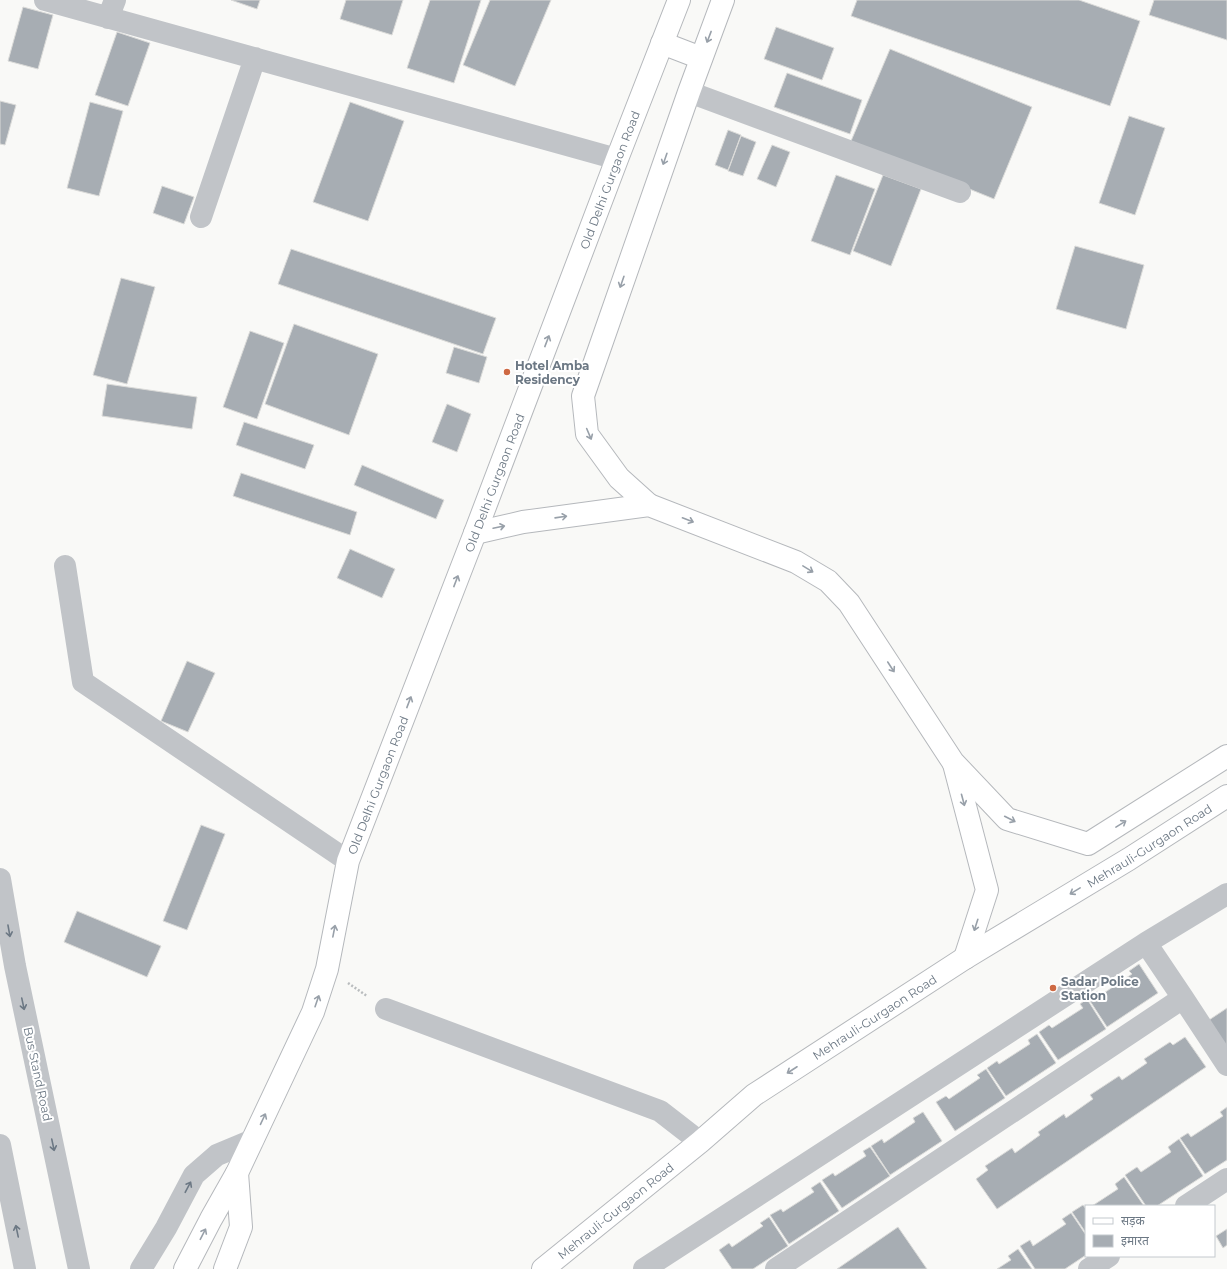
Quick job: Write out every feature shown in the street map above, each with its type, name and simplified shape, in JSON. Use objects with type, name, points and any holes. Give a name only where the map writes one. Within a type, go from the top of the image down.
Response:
[{"type":"main road","name":"Old Delhi Gurgaon Road","points":[[185,1269],[211,1219],[237,1174],[313,1012],[327,969],[348,861],[679,0]]},
{"type":"main road","points":[[723,0],[688,92],[582,396],[587,434],[619,478],[649,505],[796,562],[828,582],[849,603],[953,762],[1007,819],[1088,844],[1227,756]]},
{"type":"main road","points":[[662,43],[701,58]]},
{"type":"main road","points":[[475,533],[523,522],[649,505]]},
{"type":"main road","points":[[953,762],[987,890],[965,958]]},
{"type":"main road","name":"Mehrauli-Gurgaon Road","points":[[543,1269],[700,1142],[754,1095],[965,958],[1129,859],[1227,796]]},
{"type":"main road","points":[[225,1269],[241,1227],[237,1174]]},
{"type":"street","points":[[45,0],[111,9],[255,58],[617,159]]},
{"type":"street","points":[[201,217],[255,58]]},
{"type":"street","points":[[688,92],[960,192]]},
{"type":"street","points":[[66,566],[83,682],[348,861]]},
{"type":"street","name":"Bus Stand Road","points":[[0,879],[15,966],[79,1269]]},
{"type":"street","points":[[644,1269],[1146,943],[1227,894]]},
{"type":"street","points":[[1146,943],[1227,1065]]},
{"type":"street","points":[[776,1269],[1183,998]]},
{"type":"street","points":[[386,1009],[660,1111],[700,1142]]},
{"type":"street","points":[[141,1269],[166,1228],[194,1175],[217,1155],[253,1140]]},
{"type":"street","points":[[0,1145],[25,1269]]},
{"type":"street","points":[[1188,1205],[1227,1179]]},
{"type":"street","points":[[1089,1269],[1107,1257]]},
{"type":"path","points":[[327,969],[386,1009]]},
{"type":"building","points":[[231,0],[260,0],[257,9]]},
{"type":"building","points":[[346,0],[403,0],[392,35],[340,19]]},
{"type":"building","points":[[430,0],[481,0],[454,83],[407,68]]},
{"type":"building","points":[[490,0],[551,0],[515,86],[463,65]]},
{"type":"building","points":[[857,0],[1079,0],[1140,21],[1110,106],[851,16]]},
{"type":"building","points":[[1154,0],[1227,0],[1227,40],[1149,15]]},
{"type":"building","points":[[23,7],[53,15],[38,69],[8,61]]},
{"type":"building","points":[[776,27],[834,48],[822,80],[764,59]]},
{"type":"building","points":[[117,32],[150,43],[128,106],[95,95]]},
{"type":"building","points":[[890,49],[1032,107],[994,199],[851,141]]},
{"type":"building","points":[[787,73],[862,100],[850,134],[774,107]]},
{"type":"building","points":[[0,101],[16,105],[5,145],[0,144]]},
{"type":"building","points":[[90,102],[123,111],[99,196],[67,188]]},
{"type":"building","points":[[350,102],[404,121],[368,221],[313,202]]},
{"type":"building","points":[[1129,116],[1165,128],[1135,215],[1099,203]]},
{"type":"building","points":[[728,130],[741,135],[728,170],[715,165]]},
{"type":"building","points":[[741,136],[756,142],[743,176],[728,171]]},
{"type":"building","points":[[772,145],[790,152],[776,187],[757,179]]},
{"type":"building","points":[[836,175],[875,189],[850,255],[811,241]]},
{"type":"building","points":[[883,175],[921,189],[891,266],[853,251]]},
{"type":"building","points":[[162,186],[194,197],[184,224],[153,213]]},
{"type":"building","points":[[1075,246],[1144,265],[1126,329],[1056,309]]},
{"type":"building","points":[[291,249],[496,318],[483,354],[278,284]]},
{"type":"building","points":[[121,278],[155,287],[127,384],[93,375]]},
{"type":"building","points":[[294,324],[378,354],[349,435],[265,404]]},
{"type":"building","points":[[250,331],[284,343],[257,419],[223,407]]},
{"type":"building","points":[[454,347],[487,357],[479,383],[446,373]]},
{"type":"building","points":[[107,384],[197,397],[192,429],[102,416]]},
{"type":"building","points":[[447,404],[471,414],[457,452],[432,442]]},
{"type":"building","points":[[244,422],[314,445],[305,469],[236,445]]},
{"type":"building","points":[[362,465],[444,500],[436,519],[354,485]]},
{"type":"building","points":[[241,473],[357,512],[350,535],[233,496]]},
{"type":"building","points":[[350,549],[395,569],[382,598],[337,578]]},
{"type":"building","points":[[187,661],[215,673],[188,732],[161,721]]},
{"type":"building","points":[[201,825],[225,834],[187,930],[163,921]]},
{"type":"building","points":[[77,911],[161,946],[147,977],[64,942]]},
{"type":"building","points":[[1139,964],[1158,993],[1107,1027],[1088,998],[1098,991],[1101,995],[1132,974],[1129,971]]},
{"type":"building","points":[[1087,999],[1106,1029],[1058,1060],[1039,1032],[1049,1025],[1052,1028],[1083,1008],[1080,1004]]},
{"type":"building","points":[[1227,1008],[1227,1053],[1206,1022]]},
{"type":"building","points":[[1037,1034],[1056,1063],[1006,1096],[987,1068],[997,1061],[999,1064],[1030,1044],[1028,1040]]},
{"type":"building","points":[[1185,1037],[1206,1067],[997,1209],[976,1179],[988,1170],[985,1166],[1012,1148],[1015,1153],[1040,1135],[1038,1132],[1064,1114],[1066,1118],[1093,1099],[1090,1095],[1119,1076],[1122,1080],[1147,1063],[1144,1059],[1170,1042],[1173,1045]]},
{"type":"building","points":[[986,1069],[1005,1098],[955,1131],[936,1102],[946,1096],[949,1099],[980,1078],[977,1075]]},
{"type":"building","points":[[1227,1107],[1227,1160],[1205,1174],[1180,1138],[1188,1133],[1191,1137],[1223,1116],[1220,1112]]},
{"type":"building","points":[[923,1112],[942,1141],[890,1175],[871,1146],[882,1139],[884,1143],[915,1122],[913,1118]]},
{"type":"building","points":[[1179,1139],[1203,1176],[1159,1205],[1145,1205],[1125,1175],[1137,1167],[1141,1172],[1171,1152],[1168,1147]]},
{"type":"building","points":[[870,1147],[890,1176],[842,1208],[822,1180],[833,1173],[835,1176],[866,1156],[863,1151]]},
{"type":"building","points":[[1124,1177],[1143,1205],[1094,1205],[1118,1189],[1115,1184]]},
{"type":"building","points":[[820,1182],[839,1211],[789,1244],[770,1215],[781,1209],[783,1212],[814,1192],[811,1188]]},
{"type":"building","points":[[1083,1205],[1085,1208],[1085,1232],[1072,1212]]},
{"type":"building","points":[[1071,1213],[1085,1234],[1085,1256],[1065,1269],[1035,1269],[1020,1246],[1030,1240],[1033,1246],[1066,1224],[1062,1219]]},
{"type":"building","points":[[769,1217],[788,1246],[753,1269],[732,1269],[719,1250],[729,1243],[732,1247],[763,1226],[760,1223]]},
{"type":"building","points":[[898,1227],[927,1269],[837,1269]]},
{"type":"building","points":[[1227,1229],[1227,1245],[1223,1248],[1216,1236]]},
{"type":"building","points":[[1018,1249],[1032,1269],[997,1269],[1011,1260],[1008,1256]]},
{"type":"place","name":"Hotel Amba Residency","points":[[507,372]]},
{"type":"place","name":"Sadar Police Station","points":[[1053,988]]}]
